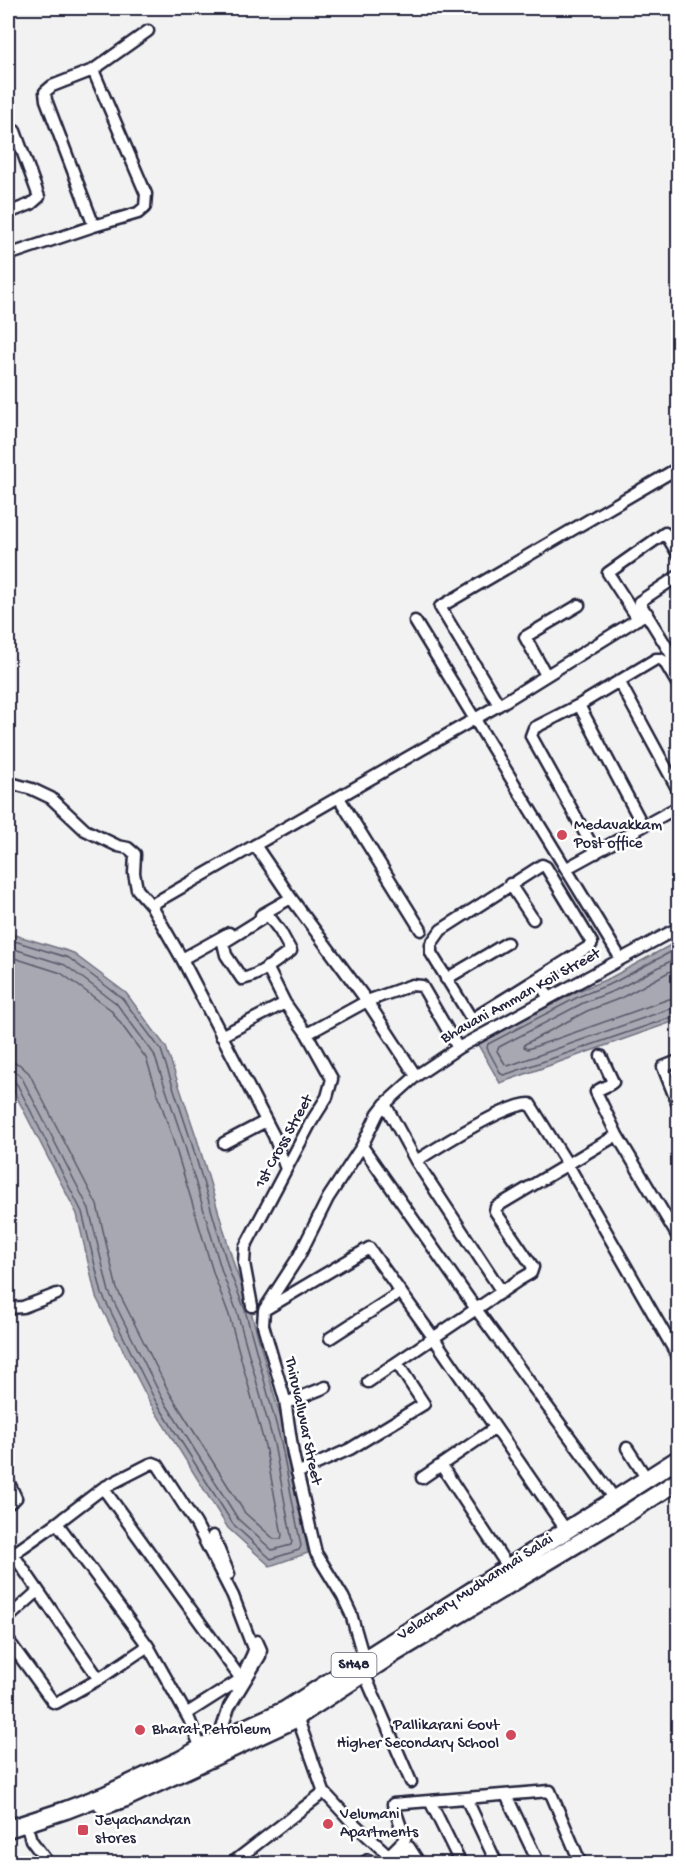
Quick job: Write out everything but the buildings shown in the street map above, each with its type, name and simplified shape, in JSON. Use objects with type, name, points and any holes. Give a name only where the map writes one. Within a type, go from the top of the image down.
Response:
[{"type":"main road","name":"Velachery Mudhanmai Salai","points":[[8,1829],[66,1810],[137,1793],[294,1711],[508,1567],[678,1458]]},
{"type":"main road","name":"Velachery Mudhanmai Salai","points":[[364,1666],[678,1481]]},
{"type":"main road","name":"Velachery Mudhanmai Salai","points":[[8,1838],[28,1833],[107,1800],[201,1748],[294,1711]]},
{"type":"street","points":[[94,226],[46,100],[45,92],[52,86],[93,70],[148,32]]},
{"type":"street","points":[[8,255],[138,213],[144,207],[146,194],[93,70]]},
{"type":"street","points":[[8,129],[15,131],[39,197],[31,204],[8,213]]},
{"type":"street","points":[[499,705],[440,607],[678,468]]},
{"type":"street","points":[[678,554],[665,533],[609,573],[678,664]]},
{"type":"street","points":[[642,616],[639,602],[678,576]]},
{"type":"street","points":[[546,675],[525,637],[579,605]]},
{"type":"street","points":[[151,905],[499,705],[642,616]]},
{"type":"street","points":[[416,621],[621,959]]},
{"type":"street","points":[[596,853],[531,736],[534,728],[579,705],[656,659],[660,658],[664,661],[678,685]]},
{"type":"street","points":[[619,681],[678,790]]},
{"type":"street","points":[[579,705],[643,826]]},
{"type":"street","points":[[8,784],[32,789],[51,798],[85,830],[118,846],[128,848],[135,854],[134,873],[137,889],[151,905],[182,959],[274,1136],[286,1169]]},
{"type":"street","points":[[339,798],[421,930]]},
{"type":"street","points":[[567,868],[678,807]]},
{"type":"street","points":[[255,844],[291,898],[367,1001],[416,1076]]},
{"type":"street","points":[[542,865],[546,867],[592,943],[471,1018],[431,953],[431,944],[441,930],[510,884],[542,865]]},
{"type":"street","points":[[510,884],[533,919]]},
{"type":"street","points":[[569,902],[582,894]]},
{"type":"street","points":[[182,959],[291,898]]},
{"type":"street","points":[[268,915],[291,951],[267,968],[242,979],[226,955],[223,945],[225,941],[268,915]]},
{"type":"street","name":"Bhavani Amman Koil Street","points":[[385,1104],[416,1076],[458,1048],[678,928]]},
{"type":"street","points":[[446,979],[507,943]]},
{"type":"street","name":"1st Cross Street","points":[[252,1306],[244,1263],[245,1247],[310,1124],[327,1097],[332,1079],[307,1034],[285,1003],[267,968]]},
{"type":"street","points":[[537,979],[549,999]]},
{"type":"street","points":[[307,1034],[367,1001],[412,985],[422,986],[458,1048]]},
{"type":"street","points":[[221,1036],[285,1003]]},
{"type":"street","points":[[601,1056],[613,1082],[596,1092],[617,1135],[677,1229]]},
{"type":"street","points":[[678,1061],[663,1067],[678,1105]]},
{"type":"street","points":[[264,1311],[300,1256],[328,1198],[362,1146],[378,1113],[385,1104],[416,1161],[502,1292]]},
{"type":"street","points":[[416,1161],[456,1136],[523,1104],[530,1104],[568,1165],[678,1357]]},
{"type":"street","points":[[224,1143],[266,1121]]},
{"type":"street","points":[[368,1382],[531,1274],[533,1267],[495,1211],[496,1207],[617,1135]]},
{"type":"street","points":[[362,1146],[476,1310],[615,1499]]},
{"type":"street","points":[[264,1311],[369,1248],[566,1530]]},
{"type":"street","points":[[330,1338],[401,1292]]},
{"type":"street","points":[[8,1308],[23,1307],[57,1294]]},
{"type":"street","name":"Thiruvalluvar Street","points":[[264,1311],[263,1325],[286,1403],[293,1454],[316,1553],[351,1614],[364,1666],[411,1782]]},
{"type":"street","points":[[297,1473],[350,1449],[424,1404],[397,1363]]},
{"type":"street","points":[[286,1403],[326,1387]]},
{"type":"street","points":[[422,1478],[495,1428]]},
{"type":"street","points":[[627,1448],[647,1479]]},
{"type":"street","points":[[99,1679],[13,1554],[103,1488],[153,1463],[158,1465],[196,1524],[233,1596],[254,1651],[241,1678],[186,1714]]},
{"type":"street","points":[[441,1465],[508,1567]]},
{"type":"street","points":[[8,1481],[16,1498],[8,1504]]},
{"type":"street","points":[[103,1488],[241,1678]]},
{"type":"street","points":[[57,1523],[148,1646],[186,1714],[201,1748]]},
{"type":"street","points":[[213,1536],[261,1650],[258,1660],[229,1707],[218,1740]]},
{"type":"street","points":[[8,1618],[38,1592]]},
{"type":"street","points":[[8,1640],[56,1703],[99,1679],[148,1646]]},
{"type":"street","points":[[294,1711],[324,1792],[350,1820],[394,1860],[407,1843]]},
{"type":"street","points":[[420,1863],[407,1843],[393,1804],[550,1791],[581,1863]]},
{"type":"street","points":[[231,1863],[324,1792]]},
{"type":"street","points":[[506,1795],[539,1863]]},
{"type":"street","points":[[466,1798],[498,1863]]},
{"type":"street","points":[[430,1801],[460,1863]]},
{"type":"street","points":[[28,1833],[49,1863]]},
{"type":"street","points":[[362,1863],[368,1860],[375,1863]]},
{"type":"water","points":[[8,933],[71,952],[126,993],[166,1047],[197,1139],[235,1268],[250,1308],[287,1441],[308,1553],[270,1566],[228,1528],[150,1403],[96,1297],[77,1214],[8,1080]]},
{"type":"water","points":[[678,941],[678,1020],[500,1083],[477,1043],[578,991],[610,978]]},
{"type":"place","name":"Medavakkam Post office","points":[[562,835]]},
{"type":"place","name":"Bharat Petroleum","points":[[140,1730]]},
{"type":"place","name":"Pallikarani Govt Higher Secondary School","points":[[511,1735]]},
{"type":"place","name":"Velumani Apartments","points":[[328,1824]]},
{"type":"place","name":"Jeyachandran stores","points":[[83,1830]]}]
